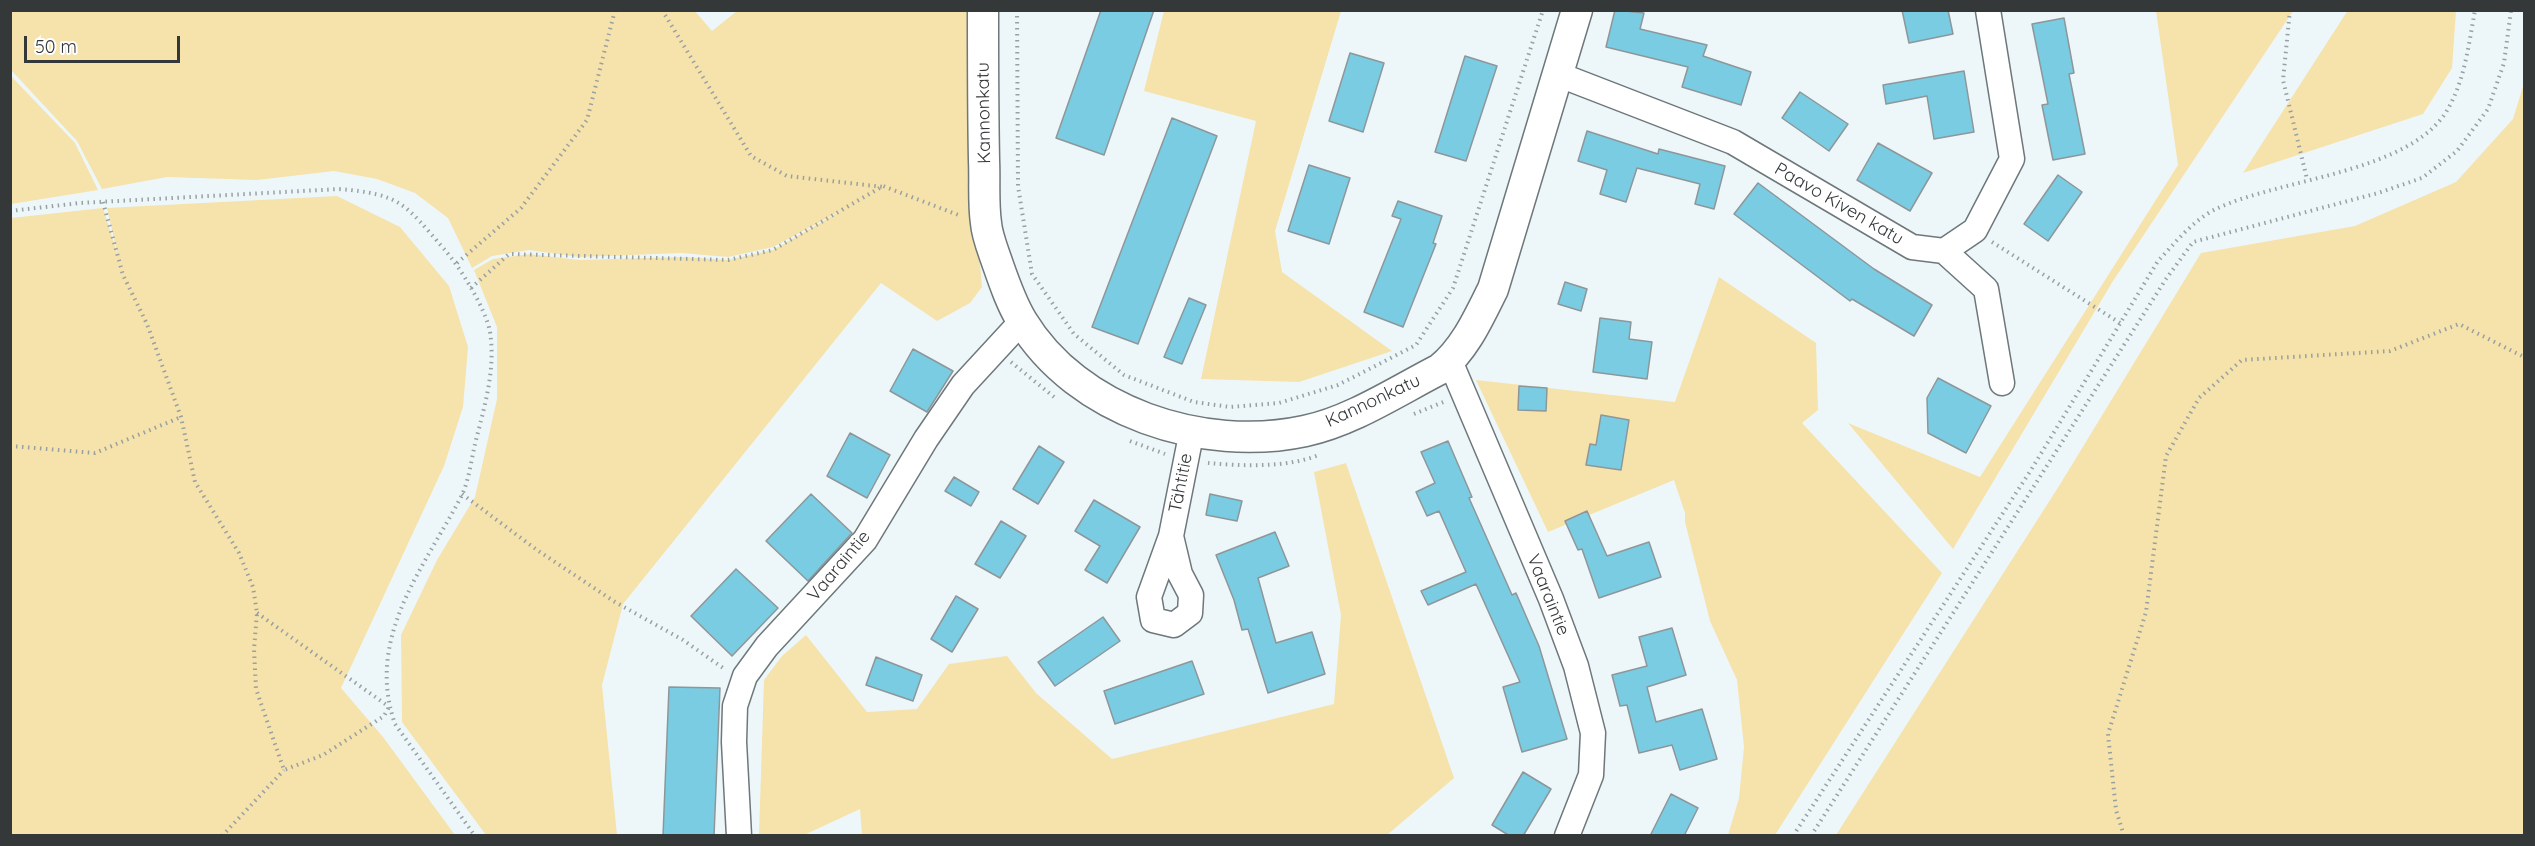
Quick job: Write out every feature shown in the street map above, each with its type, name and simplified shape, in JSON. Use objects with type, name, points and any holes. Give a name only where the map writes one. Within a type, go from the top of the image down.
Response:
[{"type":"street","name":"Kannonkatu","points":[[983,10],[986,224],[1004,282],[1022,321],[1042,348],[1075,379],[1114,406],[1145,419],[1192,430],[1262,438],[1306,431],[1351,415],[1440,369],[1450,361],[1474,328],[1493,289],[1577,10]]},
{"type":"street","points":[[1988,10],[2012,159],[1975,230],[1944,251],[1986,289],[2002,383]]},
{"type":"street","name":"Paavo Kiven katu","points":[[1557,74],[1733,142],[1912,247],[1944,251]]},
{"type":"street","name":"Vaaraintie","points":[[739,836],[734,742],[735,706],[743,683],[766,646],[865,540],[926,439],[963,385],[1022,321]]},
{"type":"street","name":"Vaaraintie","points":[[1450,361],[1551,598],[1576,666],[1593,733],[1591,775],[1567,836]]},
{"type":"street","name":"Tähtitie","points":[[1171,536],[1192,430]]},
{"type":"path","points":[[457,263],[521,208],[587,120],[615,10]]},
{"type":"path","points":[[662,10],[751,156],[788,176],[883,186],[969,219]]},
{"type":"path","points":[[1017,10],[1018,186],[1032,273],[1074,334],[1124,375],[1194,402],[1230,406],[1279,403],[1338,385],[1416,345],[1454,288],[1543,10]]},
{"type":"path","points":[[2290,10],[2283,80],[2307,179]]},
{"type":"path","points":[[1793,836],[2031,470],[2158,261],[2190,228],[2214,210],[2307,179],[2392,156],[2425,136],[2449,108],[2465,64],[2475,10]]},
{"type":"path","points":[[1811,836],[2154,299],[2193,242],[2378,193],[2422,178],[2457,151],[2488,109],[2504,63],[2511,10]]},
{"type":"path","points":[[471,288],[509,254],[728,260],[773,250],[883,186]]},
{"type":"path","points":[[10,211],[104,202],[339,189],[374,192],[407,206],[457,263],[490,331],[489,389],[462,494],[409,588],[394,627],[386,673],[389,707],[395,724],[475,836]]},
{"type":"path","points":[[104,202],[123,275],[147,324],[181,417],[195,482],[239,553],[253,587],[257,613],[254,649],[256,688],[284,770]]},
{"type":"path","points":[[1975,230],[2026,266],[2121,323]]},
{"type":"path","points":[[2124,836],[2116,810],[2108,734],[2146,612],[2166,456],[2199,398],[2242,360],[2390,351],[2460,324],[2524,357]]},
{"type":"path","points":[[10,446],[96,453],[181,417]]},
{"type":"path","points":[[462,494],[537,550],[615,602],[684,639],[743,683]]},
{"type":"path","points":[[257,613],[389,707]]},
{"type":"path","points":[[222,836],[284,770],[323,755],[384,716],[389,707]]},
{"type":"shaded area","points":[[694,10],[712,31],[737,11],[969,11],[969,219],[978,240],[982,287],[970,303],[937,321],[881,283],[623,604],[602,685],[617,835],[486,835],[402,722],[401,635],[437,560],[475,497],[497,399],[497,327],[474,270],[493,259],[529,254],[579,260],[682,257],[728,260],[773,250],[848,207],[773,247],[728,257],[682,253],[579,257],[529,250],[492,256],[472,268],[448,218],[415,193],[377,179],[334,171],[257,180],[167,177],[102,189],[77,141],[11,70],[11,11]]},
{"type":"shaded area","points":[[2348,10],[2456,11],[2452,68],[2423,114],[2243,173]]},
{"type":"shaded area","points":[[1164,11],[1341,11],[1275,231],[1282,272],[1392,351],[1299,382],[1201,379],[1256,121],[1144,91]]},
{"type":"shaded area","points":[[2156,11],[2293,11],[2113,281],[1953,549],[1848,423],[1980,477],[2178,165]]},
{"type":"shaded area","points":[[10,75],[75,143],[98,190],[11,204]]},
{"type":"shaded area","points":[[2524,83],[2524,835],[1836,835],[2059,486],[2201,253],[2355,226],[2456,182],[2513,119]]},
{"type":"shaded area","points":[[337,196],[400,227],[449,286],[468,347],[463,407],[444,466],[341,688],[383,737],[455,835],[11,835],[11,218],[103,208],[118,256],[107,208]]},
{"type":"shaded area","points":[[1719,277],[1816,343],[1818,410],[1802,423],[1942,573],[1775,835],[1728,835],[1739,798],[1744,747],[1737,680],[1710,621],[1685,522],[1685,513],[1674,480],[1548,532],[1476,380],[1675,402]]},
{"type":"shaded area","points":[[1346,463],[1454,778],[1387,835],[862,835],[860,809],[804,835],[759,835],[764,680],[782,656],[806,635],[867,712],[917,709],[949,664],[1007,656],[1036,693],[1112,759],[1334,704],[1341,615],[1314,472]]},
{"type":"building","points":[[1101,10],[1154,10],[1104,155],[1056,138]]},
{"type":"building","points":[[1615,10],[1644,13],[1640,29],[1707,45],[1703,56],[1751,72],[1741,105],[1682,87],[1688,67],[1606,47]]},
{"type":"building","points":[[1902,10],[1948,10],[1953,34],[1909,43]]},
{"type":"building","points":[[2064,18],[2074,73],[2069,74],[2085,154],[2053,160],[2042,105],[2048,104],[2032,24]]},
{"type":"building","points":[[1350,53],[1384,63],[1363,132],[1329,121]]},
{"type":"building","points":[[1465,56],[1497,66],[1466,161],[1435,152]]},
{"type":"building","points":[[1964,71],[1974,132],[1934,139],[1927,96],[1886,104],[1883,85]]},
{"type":"building","points":[[1800,92],[1848,124],[1829,151],[1782,118]]},
{"type":"building","points":[[1172,118],[1217,136],[1138,344],[1092,327]]},
{"type":"building","points":[[1587,131],[1658,154],[1659,149],[1725,166],[1714,209],[1695,204],[1700,184],[1637,168],[1626,202],[1600,194],[1607,170],[1578,161]]},
{"type":"building","points":[[1878,143],[1932,173],[1910,211],[1857,180]]},
{"type":"building","points":[[1309,165],[1350,178],[1329,244],[1288,231]]},
{"type":"building","points":[[2058,175],[2082,192],[2048,241],[2024,224]]},
{"type":"building","points":[[1758,183],[1874,269],[1932,305],[1914,336],[1852,299],[1850,301],[1734,214]]},
{"type":"building","points":[[1398,201],[1442,216],[1433,243],[1436,244],[1403,327],[1364,312],[1401,219],[1392,216]]},
{"type":"building","points":[[1565,282],[1587,289],[1581,311],[1558,304]]},
{"type":"building","points":[[1189,298],[1206,305],[1182,364],[1164,357]]},
{"type":"building","points":[[1600,318],[1631,322],[1629,339],[1652,342],[1647,379],[1593,372]]},
{"type":"building","points":[[913,349],[953,371],[927,412],[890,391]]},
{"type":"building","points":[[1938,378],[1991,406],[1966,453],[1928,433],[1927,398]]},
{"type":"building","points":[[1519,386],[1547,388],[1546,411],[1518,410]]},
{"type":"building","points":[[1601,415],[1629,420],[1621,470],[1586,465],[1590,444],[1596,445]]},
{"type":"building","points":[[850,433],[890,455],[867,498],[827,476]]},
{"type":"building","points":[[1448,441],[1472,497],[1469,498],[1512,595],[1516,593],[1539,646],[1567,739],[1522,752],[1503,687],[1520,682],[1476,584],[1428,605],[1421,591],[1466,572],[1439,511],[1427,516],[1416,492],[1435,483],[1421,452]]},
{"type":"building","points":[[1039,446],[1064,462],[1038,504],[1013,489]]},
{"type":"building","points":[[954,477],[979,492],[971,506],[945,491]]},
{"type":"building","points":[[811,494],[852,533],[808,581],[766,541]]},
{"type":"building","points":[[1210,494],[1242,501],[1237,521],[1206,515]]},
{"type":"building","points":[[1094,500],[1140,527],[1107,583],[1085,570],[1100,546],[1075,531]]},
{"type":"building","points":[[1587,511],[1607,556],[1649,542],[1661,577],[1599,598],[1582,549],[1578,550],[1565,521]]},
{"type":"building","points":[[1001,521],[1026,536],[1000,578],[975,564]]},
{"type":"building","points":[[1275,532],[1289,566],[1258,578],[1276,643],[1312,632],[1325,674],[1268,693],[1248,629],[1242,630],[1234,600],[1216,555]]},
{"type":"building","points":[[736,569],[778,608],[732,656],[691,616]]},
{"type":"building","points":[[956,596],[978,609],[952,652],[931,639]]},
{"type":"building","points":[[1103,617],[1120,641],[1055,686],[1038,662]]},
{"type":"building","points":[[1672,628],[1686,675],[1647,687],[1656,722],[1702,709],[1717,759],[1680,770],[1672,745],[1639,753],[1627,705],[1620,706],[1612,675],[1647,666],[1639,637]]},
{"type":"building","points":[[876,657],[922,675],[913,701],[866,685]]},
{"type":"building","points":[[1192,661],[1204,694],[1115,724],[1104,691]]},
{"type":"building","points":[[669,687],[720,688],[714,836],[663,836]]},
{"type":"building","points":[[1523,772],[1551,789],[1523,836],[1510,836],[1492,825]]},
{"type":"building","points":[[1671,794],[1698,808],[1684,836],[1650,836]]}]
